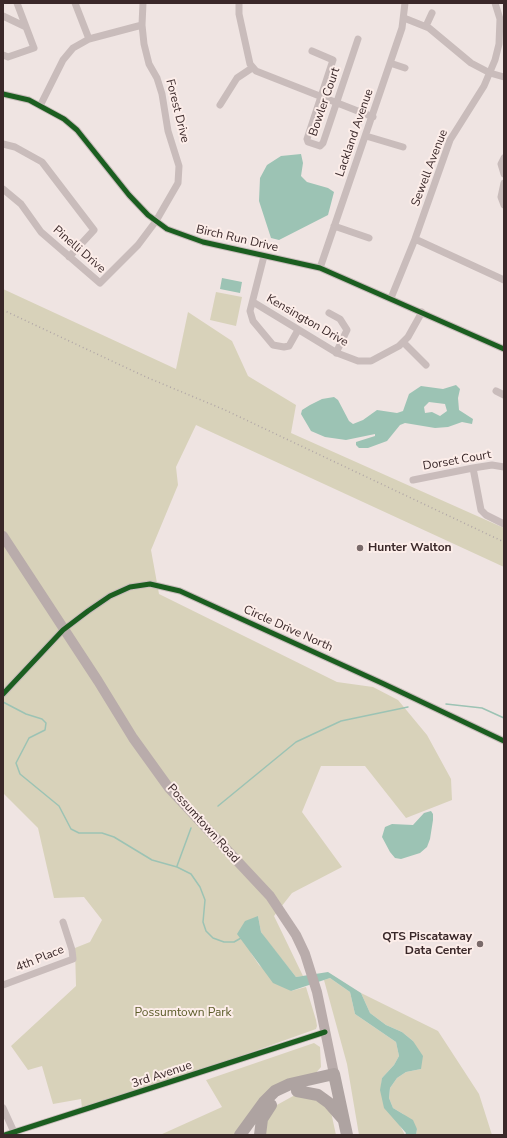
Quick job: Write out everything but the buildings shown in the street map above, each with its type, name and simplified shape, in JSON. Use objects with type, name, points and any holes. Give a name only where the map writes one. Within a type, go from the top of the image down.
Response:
[{"type":"highway","points":[[260,1135],[262,1119],[269,1106],[282,1096],[335,1078]]},
{"type":"highway","points":[[240,1135],[264,1102],[275,1091],[290,1084],[335,1078]]},
{"type":"highway","name":"Possumtown Road","points":[[335,1078],[347,1135]]},
{"type":"highway","points":[[297,1091],[318,1095],[343,1120]]},
{"type":"main road","name":"Possumtown Road","points":[[3,536],[65,629],[133,738],[169,788],[270,896],[296,935],[305,954],[317,992],[335,1078]]},
{"type":"street","points":[[3,55],[8,58],[34,48],[17,3]]},
{"type":"street","points":[[75,3],[89,39]]},
{"type":"street","name":"Forest Drive","points":[[143,3],[142,25],[144,44],[149,64],[157,78],[162,94],[168,131],[179,166],[178,183],[156,221]]},
{"type":"street","points":[[239,3],[239,14],[252,68],[261,74],[373,117]]},
{"type":"street","name":"Lackland Avenue","points":[[320,268],[373,117],[404,18],[405,3]]},
{"type":"street","name":"Sewell Avenue","points":[[391,298],[415,239],[450,140],[490,73],[499,44],[502,19],[495,3]]},
{"type":"street","points":[[426,26],[432,13]]},
{"type":"street","points":[[3,16],[26,27]]},
{"type":"street","points":[[404,18],[426,26],[471,63],[490,73],[504,77]]},
{"type":"street","points":[[40,106],[63,60],[73,48],[89,39],[142,25]]},
{"type":"street","name":"Bowler Court","points":[[312,51],[333,60],[307,138],[308,142],[319,146],[322,144],[358,39]]},
{"type":"street","points":[[390,63],[404,68]]},
{"type":"street","points":[[220,105],[231,85],[242,74],[252,68]]},
{"type":"street","name":"Birch Run Drive","points":[[3,94],[29,100],[64,119],[77,130],[128,195],[148,215],[178,234],[203,242],[320,268],[504,349]]},
{"type":"street","points":[[366,136],[403,147]]},
{"type":"street","points":[[3,144],[15,147],[42,162],[94,230],[69,256]]},
{"type":"street","points":[[504,158],[501,164],[504,174]]},
{"type":"street","points":[[504,183],[501,197],[504,206]]},
{"type":"street","name":"Pinelli Drive","points":[[3,189],[21,204],[41,232],[100,284],[138,246],[156,221]]},
{"type":"street","points":[[334,226],[369,238]]},
{"type":"street","points":[[415,239],[504,280]]},
{"type":"street","name":"Kensington Drive","points":[[264,256],[253,302],[336,353],[358,361],[371,361],[387,354],[403,342],[422,312]]},
{"type":"street","points":[[253,302],[250,311],[253,321],[274,345],[284,347],[289,346],[298,330]]},
{"type":"street","points":[[329,313],[340,319],[347,330],[336,353]]},
{"type":"street","points":[[403,342],[426,365]]},
{"type":"street","points":[[496,391],[504,395]]},
{"type":"street","name":"Dorset Court","points":[[413,480],[492,465],[504,467]]},
{"type":"street","points":[[473,468],[481,510],[486,515],[504,524]]},
{"type":"street","name":"Circle Drive North","points":[[3,694],[65,629],[110,596],[130,587],[150,584],[180,591],[381,682],[504,741]]},
{"type":"street","name":"4th Place","points":[[3,985],[73,959],[72,950],[63,922]]},
{"type":"street","name":"3rd Avenue","points":[[5,1135],[325,1032]]},
{"type":"street","points":[[3,1108],[14,1132]]},
{"type":"green space","name":"Possumtown Park","points":[[3,289],[176,369],[188,312],[232,341],[248,376],[296,405],[291,433],[504,528],[504,567],[196,425],[176,467],[178,485],[151,550],[159,594],[337,682],[373,687],[398,700],[427,735],[451,779],[452,800],[406,818],[365,766],[321,766],[302,812],[342,867],[292,893],[274,916],[303,976],[296,977],[268,942],[261,932],[258,916],[251,953],[259,965],[291,991],[306,987],[316,1020],[316,1029],[238,1057],[82,1108],[81,1099],[53,1104],[42,1066],[28,1070],[11,1046],[76,986],[75,948],[90,942],[102,920],[84,897],[54,898],[38,828],[3,793]]},
{"type":"green space","points":[[216,292],[242,297],[236,326],[210,320]]},
{"type":"green space","points":[[330,978],[350,992],[355,1014],[396,1042],[399,1056],[394,1065],[382,1078],[381,1090],[405,1135],[359,1135],[347,1064],[324,980]]},
{"type":"green space","points":[[361,993],[438,1031],[479,1094],[492,1135],[416,1135],[417,1129],[403,1114],[393,1108],[389,1098],[390,1088],[397,1078],[406,1072],[421,1069],[413,1041],[402,1032],[386,1025],[370,1013]]},
{"type":"green space","points":[[314,1043],[320,1047],[321,1067],[315,1074],[278,1084],[236,1135],[160,1135],[222,1107],[206,1080]]},
{"type":"green space","points":[[295,1095],[308,1096],[321,1103],[331,1112],[336,1135],[264,1135],[265,1124],[275,1106]]},
{"type":"shaded area","points":[[301,154],[303,163],[301,176],[307,182],[328,188],[334,192],[328,215],[279,240],[271,238],[259,201],[260,178],[267,165],[281,156]]},
{"type":"shaded area","points":[[222,278],[242,282],[240,293],[220,289]]},
{"type":"shaded area","points":[[456,385],[460,389],[458,398],[459,410],[473,419],[472,424],[462,422],[448,427],[435,428],[405,423],[400,425],[387,441],[368,448],[359,448],[356,445],[356,442],[375,436],[375,434],[346,440],[325,437],[311,431],[301,414],[302,410],[310,405],[322,399],[334,397],[338,400],[349,421],[353,424],[363,420],[377,410],[397,413],[403,411],[409,394],[421,386],[443,389]],"holes":[[[429,402],[445,404],[447,411],[440,416],[432,412],[425,413],[424,407]]]},
{"type":"shaded area","points":[[431,811],[433,814],[433,820],[427,847],[420,853],[401,859],[395,858],[382,837],[385,827],[392,824],[413,825],[424,813]]},
{"type":"shaded area","points":[[258,916],[261,932],[296,977],[328,972],[361,993],[370,1013],[386,1025],[402,1032],[413,1041],[423,1056],[421,1069],[406,1072],[397,1078],[390,1088],[389,1098],[393,1108],[413,1120],[417,1129],[416,1135],[405,1135],[406,1133],[384,1108],[380,1090],[382,1078],[394,1065],[399,1056],[396,1042],[355,1014],[350,992],[330,978],[291,991],[273,983],[237,934],[245,921]]},
{"type":"waterway","points":[[3,702],[26,714],[42,719],[46,723],[45,730],[29,738],[16,763],[20,774],[59,806],[71,829],[79,833],[102,833],[114,837],[152,860],[177,867],[191,874],[200,887],[205,900],[203,922],[206,931],[213,938],[224,942],[234,942],[241,938]]},
{"type":"waterway","points":[[446,704],[482,708],[504,718]]},
{"type":"waterway","points":[[218,806],[296,742],[341,721],[408,707]]},
{"type":"waterway","points":[[177,866],[191,828]]},
{"type":"railway","points":[[3,310],[146,377],[225,410],[504,542]]},
{"type":"cycle path","points":[[3,94],[29,100],[64,119],[77,130],[129,195],[148,215],[167,229],[203,242],[320,268],[504,349]]},
{"type":"cycle path","points":[[3,694],[63,630],[88,611],[110,596],[130,587],[150,584],[180,591],[384,684],[504,741]]},
{"type":"cycle path","points":[[5,1135],[325,1032]]},
{"type":"place","name":"Hunter Walton","points":[[360,548]]},
{"type":"place","name":"QTS Piscataway Data Center","points":[[480,944]]}]
